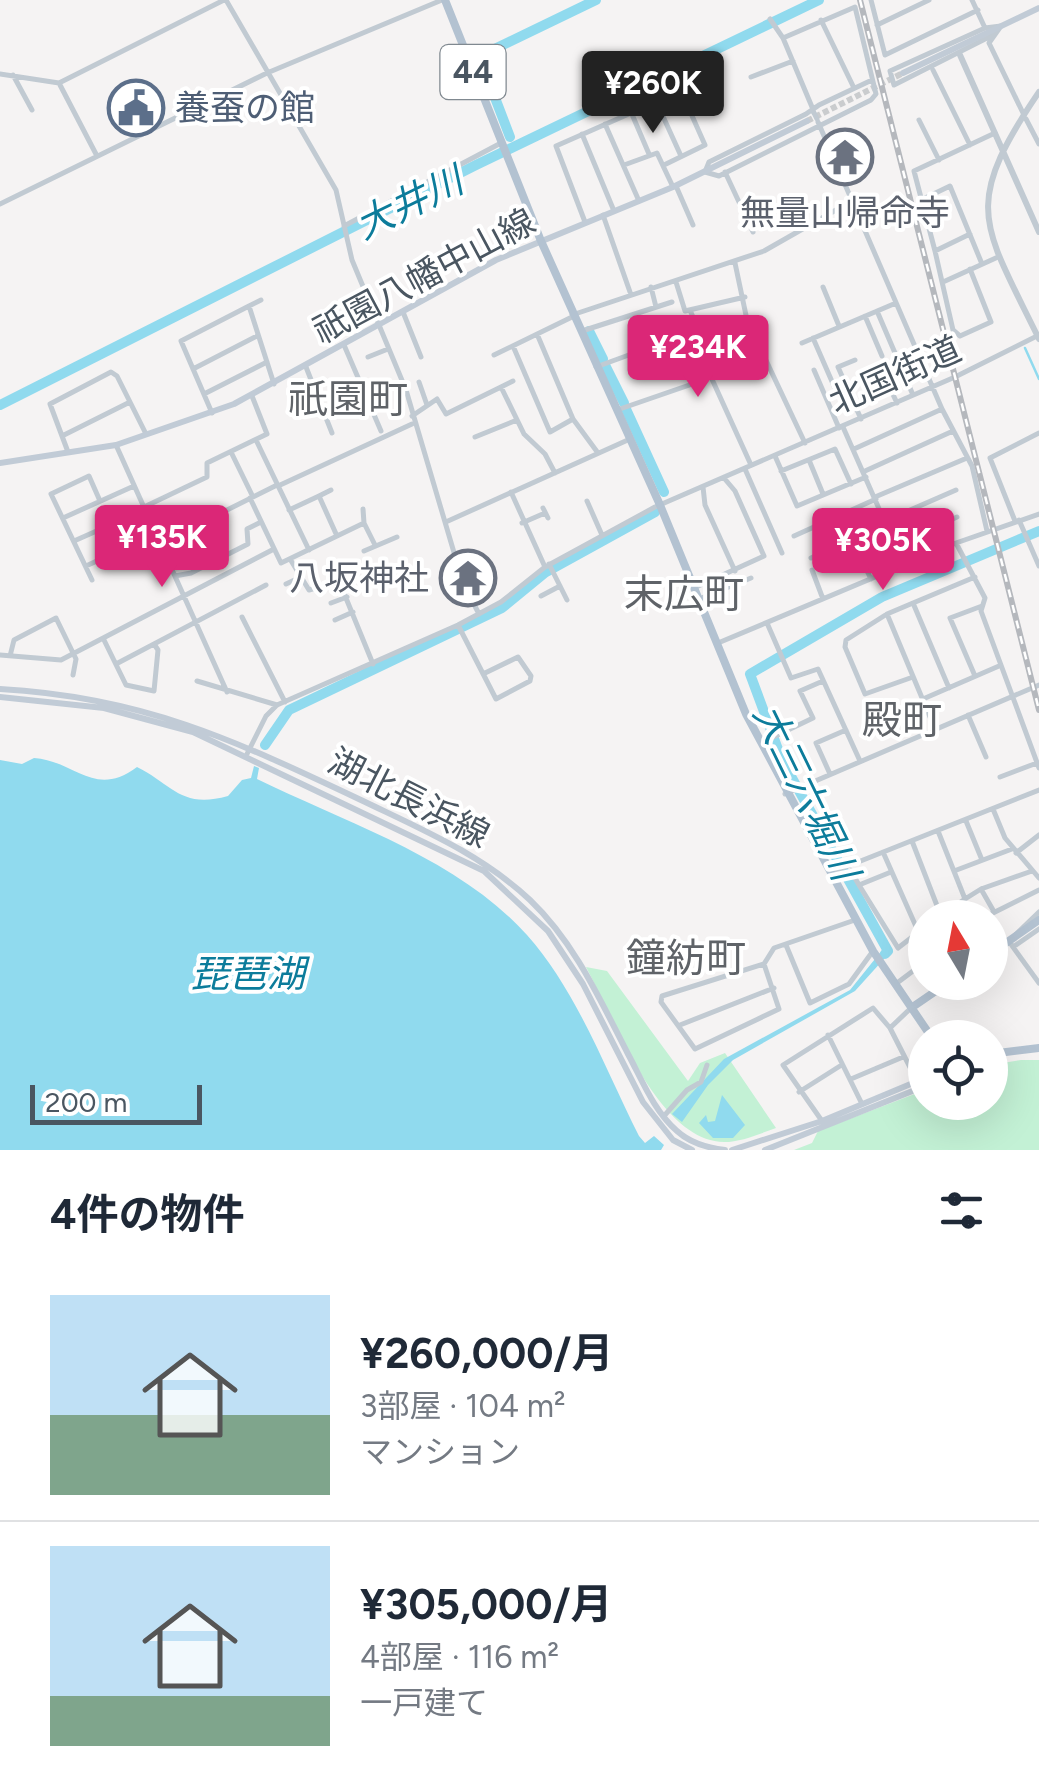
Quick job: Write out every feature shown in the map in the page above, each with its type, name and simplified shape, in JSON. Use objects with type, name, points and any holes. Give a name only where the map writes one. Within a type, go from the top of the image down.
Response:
[{"type":"main road","name":"44","points":[[444,0],[572,316],[763,742],[855,920],[874,953],[914,1006]]},
{"type":"main road","points":[[903,73],[1039,8]]},
{"type":"main road","name":"祇園八幡中山線","points":[[0,464],[116,445],[252,396],[541,240],[639,202],[806,121]]},
{"type":"main road","name":"湖北長浜線","points":[[0,693],[135,714],[249,751],[459,847],[511,883],[574,953],[664,1116],[691,1140],[729,1150],[822,1121],[908,1087]]},
{"type":"main road","name":"湖北長浜線","points":[[249,751],[452,853],[507,889],[567,957],[659,1125],[692,1150]]},
{"type":"main road","points":[[1008,945],[1039,920]]},
{"type":"main road","points":[[922,1020],[914,1006],[923,1000]]},
{"type":"main road","points":[[1008,1052],[1039,1048]]},
{"type":"main road","points":[[765,1150],[908,1088]]},
{"type":"street","points":[[0,74],[59,82],[142,45],[225,0],[324,164],[448,521],[464,583],[479,614]]},
{"type":"street","points":[[0,204],[268,73],[444,0]]},
{"type":"street","points":[[871,0],[885,55],[978,10]]},
{"type":"street","points":[[877,25],[928,0]]},
{"type":"street","points":[[972,0],[985,28]]},
{"type":"street","points":[[783,38],[855,7],[876,94],[871,100],[816,116],[709,162],[704,172],[715,178],[816,116],[854,88],[872,80]]},
{"type":"street","points":[[820,20],[854,88]]},
{"type":"street","points":[[494,355],[572,316],[630,293],[764,252],[854,198],[783,38],[771,21]]},
{"type":"street","points":[[994,35],[897,87],[890,71],[985,28],[1001,26]]},
{"type":"street","points":[[1001,26],[989,44],[1039,144]]},
{"type":"street","points":[[960,55],[1039,232]]},
{"type":"street","points":[[750,77],[793,62]]},
{"type":"street","points":[[933,70],[970,145]]},
{"type":"street","points":[[13,75],[32,110]]},
{"type":"street","points":[[59,82],[97,156]]},
{"type":"street","points":[[585,222],[555,149],[656,100],[683,92],[705,142],[664,165]]},
{"type":"street","points":[[1038,337],[990,235],[987,192],[1001,150],[1039,92]]},
{"type":"street","points":[[656,100],[681,156]]},
{"type":"street","points":[[631,112],[650,154]]},
{"type":"street","points":[[920,120],[939,160]]},
{"type":"street","points":[[605,124],[639,202]]},
{"type":"street","points":[[970,270],[991,322],[960,336],[953,330],[914,171],[996,133]]},
{"type":"street","points":[[582,134],[614,211]]},
{"type":"street","points":[[344,229],[501,144]]},
{"type":"street","points":[[624,166],[658,153],[693,224]]},
{"type":"street","points":[[725,172],[753,232]]},
{"type":"street","points":[[921,200],[950,186],[982,264]]},
{"type":"street","points":[[850,202],[967,458],[987,531]]},
{"type":"street","points":[[603,215],[630,293]]},
{"type":"street","points":[[935,251],[970,234]]},
{"type":"street","points":[[943,282],[998,256]]},
{"type":"street","points":[[735,263],[747,320],[805,443]]},
{"type":"street","points":[[676,282],[686,311],[745,296]]},
{"type":"street","points":[[651,287],[656,307]]},
{"type":"street","points":[[823,287],[839,327]]},
{"type":"street","points":[[212,413],[181,340],[261,300]]},
{"type":"street","points":[[580,332],[672,302]]},
{"type":"street","points":[[802,343],[896,303]]},
{"type":"street","points":[[249,306],[274,384]]},
{"type":"street","points":[[690,310],[782,553]]},
{"type":"street","points":[[877,311],[913,395]]},
{"type":"street","points":[[403,312],[421,357]]},
{"type":"street","points":[[865,316],[882,356]]},
{"type":"street","points":[[596,367],[697,330]]},
{"type":"street","points":[[538,334],[573,420],[599,454]]},
{"type":"street","points":[[193,369],[258,336]]},
{"type":"street","name":"北国街道","points":[[281,704],[459,628],[549,567],[660,505],[1038,337]]},
{"type":"street","points":[[812,338],[837,393]]},
{"type":"street","points":[[344,345],[382,430]]},
{"type":"street","points":[[513,346],[550,432],[573,420]]},
{"type":"street","points":[[368,356],[388,348]]},
{"type":"street","points":[[617,410],[714,375],[762,352]]},
{"type":"street","points":[[855,360],[838,367],[861,418]]},
{"type":"street","points":[[204,394],[267,362]]},
{"type":"street","points":[[306,367],[332,433]]},
{"type":"street","points":[[881,369],[896,403]]},
{"type":"street","points":[[814,370],[854,449],[904,565]]},
{"type":"street","points":[[68,454],[51,402],[112,372],[147,436]]},
{"type":"street","points":[[412,416],[437,399],[446,414],[513,381]]},
{"type":"street","points":[[418,382],[427,406]]},
{"type":"street","points":[[501,387],[517,420],[555,473]]},
{"type":"street","points":[[74,541],[208,476],[207,464],[266,434],[252,396]]},
{"type":"street","points":[[64,435],[130,402]]},
{"type":"street","points":[[854,449],[942,409]]},
{"type":"street","points":[[474,438],[517,420]]},
{"type":"street","points":[[160,544],[412,424]]},
{"type":"street","points":[[775,456],[796,506],[851,484],[953,431]]},
{"type":"street","points":[[1039,433],[990,458],[1039,566]]},
{"type":"street","points":[[448,521],[630,439]]},
{"type":"street","points":[[256,440],[308,550]]},
{"type":"street","points":[[116,445],[227,692]]},
{"type":"street","points":[[781,471],[835,449],[851,484]]},
{"type":"street","points":[[231,452],[282,563],[364,523]]},
{"type":"street","points":[[794,536],[967,458]]},
{"type":"street","points":[[808,460],[823,495]]},
{"type":"street","points":[[92,580],[52,494],[88,476],[100,501]]},
{"type":"street","points":[[694,588],[764,556],[724,478]]},
{"type":"street","points":[[63,518],[134,486]]},
{"type":"street","points":[[703,487],[705,505],[735,571]]},
{"type":"street","points":[[289,510],[332,490]]},
{"type":"street","points":[[810,558],[956,490]]},
{"type":"street","points":[[511,492],[522,523],[568,600]]},
{"type":"street","points":[[318,496],[337,536]]},
{"type":"street","points":[[588,501],[602,535]]},
{"type":"street","points":[[364,509],[364,523],[375,546]]},
{"type":"street","points":[[522,523],[545,512]]},
{"type":"street","points":[[718,644],[956,543],[1039,514]]},
{"type":"street","points":[[895,545],[957,517]]},
{"type":"street","points":[[174,576],[190,573],[248,544],[247,530],[261,522]]},
{"type":"street","points":[[86,566],[155,534]]},
{"type":"street","points":[[364,551],[397,537]]},
{"type":"street","points":[[956,543],[985,598],[982,606],[999,666],[1038,766],[1000,777]]},
{"type":"street","points":[[0,655],[59,660],[274,549]]},
{"type":"street","points":[[290,559],[311,591],[339,580],[373,664]]},
{"type":"street","points":[[861,559],[871,579]]},
{"type":"street","points":[[812,570],[823,599]]},
{"type":"street","points":[[286,584],[301,577]]},
{"type":"street","points":[[913,678],[871,696],[866,694],[845,647],[846,640],[886,614],[976,577]]},
{"type":"street","points":[[699,598],[751,578]]},
{"type":"street","points":[[116,664],[266,585]]},
{"type":"street","points":[[541,596],[560,586]]},
{"type":"street","points":[[331,604],[346,597]]},
{"type":"street","points":[[913,603],[949,688]]},
{"type":"street","points":[[975,676],[950,618],[982,606]]},
{"type":"street","points":[[335,620],[353,612]]},
{"type":"street","points":[[886,614],[936,729]]},
{"type":"street","points":[[242,617],[281,704]]},
{"type":"street","points":[[10,656],[14,640],[56,618],[74,654],[74,675]]},
{"type":"street","points":[[767,623],[794,681],[818,670],[860,761]]},
{"type":"street","points":[[459,628],[496,699],[530,682],[531,676],[518,656],[483,674]]},
{"type":"street","points":[[103,639],[126,685],[154,690],[158,650],[154,644]]},
{"type":"street","points":[[922,699],[999,666]]},
{"type":"street","points":[[197,681],[281,704]]},
{"type":"street","points":[[763,742],[813,718],[800,691],[823,681]]},
{"type":"street","points":[[788,792],[1039,685]]},
{"type":"street","points":[[249,751],[266,716],[281,704]]},
{"type":"street","points":[[968,715],[986,757]]},
{"type":"street","points":[[830,774],[816,743],[846,730]]},
{"type":"street","points":[[833,871],[848,869],[1039,790]]},
{"type":"street","points":[[993,809],[1014,851],[1039,878]]},
{"type":"street","points":[[966,821],[982,860]]},
{"type":"street","points":[[938,831],[965,899],[1032,871]]},
{"type":"street","points":[[954,871],[1014,851],[1039,835]]},
{"type":"street","points":[[912,840],[934,900]]},
{"type":"street","points":[[883,852],[908,911]]},
{"type":"street","points":[[848,869],[898,948],[908,940]]},
{"type":"street","points":[[858,885],[890,872]]},
{"type":"street","points":[[981,890],[987,900]]},
{"type":"street","points":[[1008,903],[1039,890]]},
{"type":"street","points":[[1011,944],[1039,912]]},
{"type":"street","points":[[764,964],[662,996],[661,1002],[700,1050],[778,1008],[764,964],[769,952],[855,920]]},
{"type":"street","points":[[1011,944],[1039,929]]},
{"type":"street","points":[[786,944],[810,1003],[849,984],[874,953]]},
{"type":"street","points":[[1011,944],[1039,983]]},
{"type":"street","points":[[897,983],[908,975]]},
{"type":"street","points":[[678,1025],[774,988]]},
{"type":"street","points":[[890,1028],[914,1006]]},
{"type":"street","points":[[822,1121],[782,1065],[873,1008],[890,1028],[908,1062]]},
{"type":"street","points":[[828,1035],[862,1104]]},
{"type":"street","points":[[850,1079],[904,1056]]},
{"type":"street","points":[[664,1116],[687,1090],[701,1082],[707,1065]]},
{"type":"street","points":[[799,1092],[840,1066]]},
{"type":"green space","points":[[586,967],[607,971],[688,1081],[700,1063],[725,1053],[776,1128],[724,1142],[700,1136],[678,1121],[640,1073]]},
{"type":"green space","points":[[1039,1060],[1039,1150],[794,1150],[812,1143],[818,1131],[908,1097],[908,1120],[1008,1120],[1008,1062]]},
{"type":"water","name":"琵琶湖","points":[[34,758],[97,779],[109,780],[137,767],[178,793],[199,799],[228,796],[242,780],[251,778],[254,766],[259,768],[257,779],[400,845],[469,885],[500,908],[545,957],[576,1006],[639,1136],[645,1143],[654,1136],[664,1145],[661,1150],[0,1150],[0,760],[22,764]]},
{"type":"water","points":[[887,944],[892,950],[855,991],[733,1060],[708,1085],[682,1122],[672,1114],[724,1059],[850,990]]},
{"type":"water","points":[[722,1095],[745,1125],[733,1138],[713,1138],[699,1123],[706,1115],[708,1122],[715,1121]]},
{"type":"waterway","points":[[510,137],[482,55],[596,0]]},
{"type":"waterway","name":"大井川","points":[[0,405],[476,165],[819,0]]},
{"type":"waterway","points":[[589,331],[603,359]]},
{"type":"waterway","points":[[1025,348],[1039,379]]},
{"type":"waterway","points":[[605,365],[624,403]]},
{"type":"waterway","points":[[626,409],[664,492]]},
{"type":"waterway","points":[[265,745],[289,710],[502,608],[546,572],[655,512]]},
{"type":"waterway","name":"大三六堀川","points":[[885,954],[888,951],[782,760],[750,674],[882,597],[1039,531]]},
{"type":"tunnel","points":[[807,121],[903,73]]},
{"type":"railway","points":[[860,0],[1039,710]]},
{"type":"place","name":"養蚕の館","points":[[136,108]]},
{"type":"place","name":"無量山帰命寺","points":[[845,157]]},
{"type":"place","name":"八坂神社","points":[[468,578]]},
{"type":"district","name":"祇園町","points":[[348,399]]},
{"type":"district","name":"末広町","points":[[684,594]]},
{"type":"district","name":"殿町","points":[[902,720]]},
{"type":"district","name":"鐘紡町","points":[[686,958]]}]
